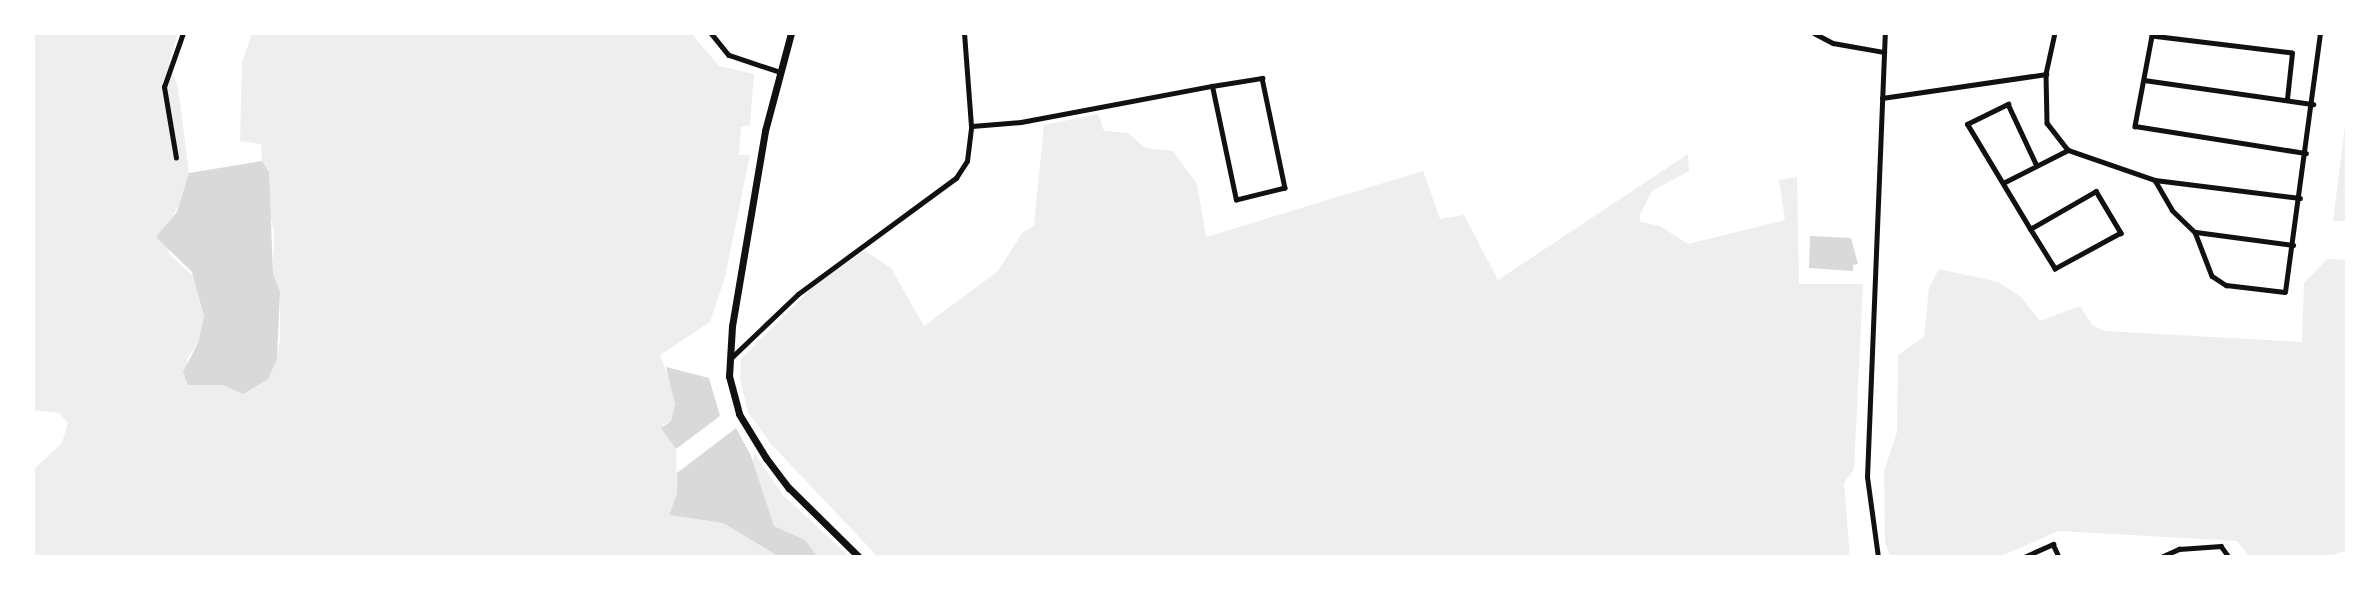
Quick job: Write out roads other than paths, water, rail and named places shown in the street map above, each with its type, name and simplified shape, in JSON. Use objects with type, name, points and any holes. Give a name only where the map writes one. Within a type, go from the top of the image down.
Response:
[{"type":"highway","points":[[791,33],[765,131],[729,361],[732,392],[750,435],[789,488],[859,557]]},
{"type":"street","points":[[176,158],[164,87],[183,33]]},
{"type":"street","points":[[711,33],[729,55],[780,72]]},
{"type":"street","points":[[729,361],[845,257],[956,177],[967,161],[971,126],[964,33]]},
{"type":"street","points":[[1814,33],[1833,43],[1884,52]]},
{"type":"street","points":[[1878,557],[1867,477],[1885,33]]},
{"type":"street","points":[[2055,33],[2046,74],[2047,123],[2068,150],[2155,180],[2300,198]]},
{"type":"street","points":[[2155,180],[2172,210],[2195,232],[2212,276],[2226,285],[2286,292],[2313,104],[2320,33]]},
{"type":"street","points":[[2287,99],[2292,53],[2152,36],[2135,126],[2306,153]]},
{"type":"street","points":[[1882,98],[2046,74]]},
{"type":"street","points":[[971,126],[1021,122],[1212,86],[1262,78],[1285,188],[1236,200],[1212,86]]},
{"type":"street","points":[[2144,80],[2313,104]]},
{"type":"street","points":[[2030,229],[2096,191],[2121,233],[2055,269],[2030,229],[1967,124],[2008,104],[2037,166]]},
{"type":"street","points":[[2003,183],[2068,150]]},
{"type":"street","points":[[2195,232],[2293,245]]},
{"type":"street","points":[[2024,557],[2053,544],[2059,557]]},
{"type":"street","points":[[2161,557],[2179,549],[2221,546],[2229,557]]}]
